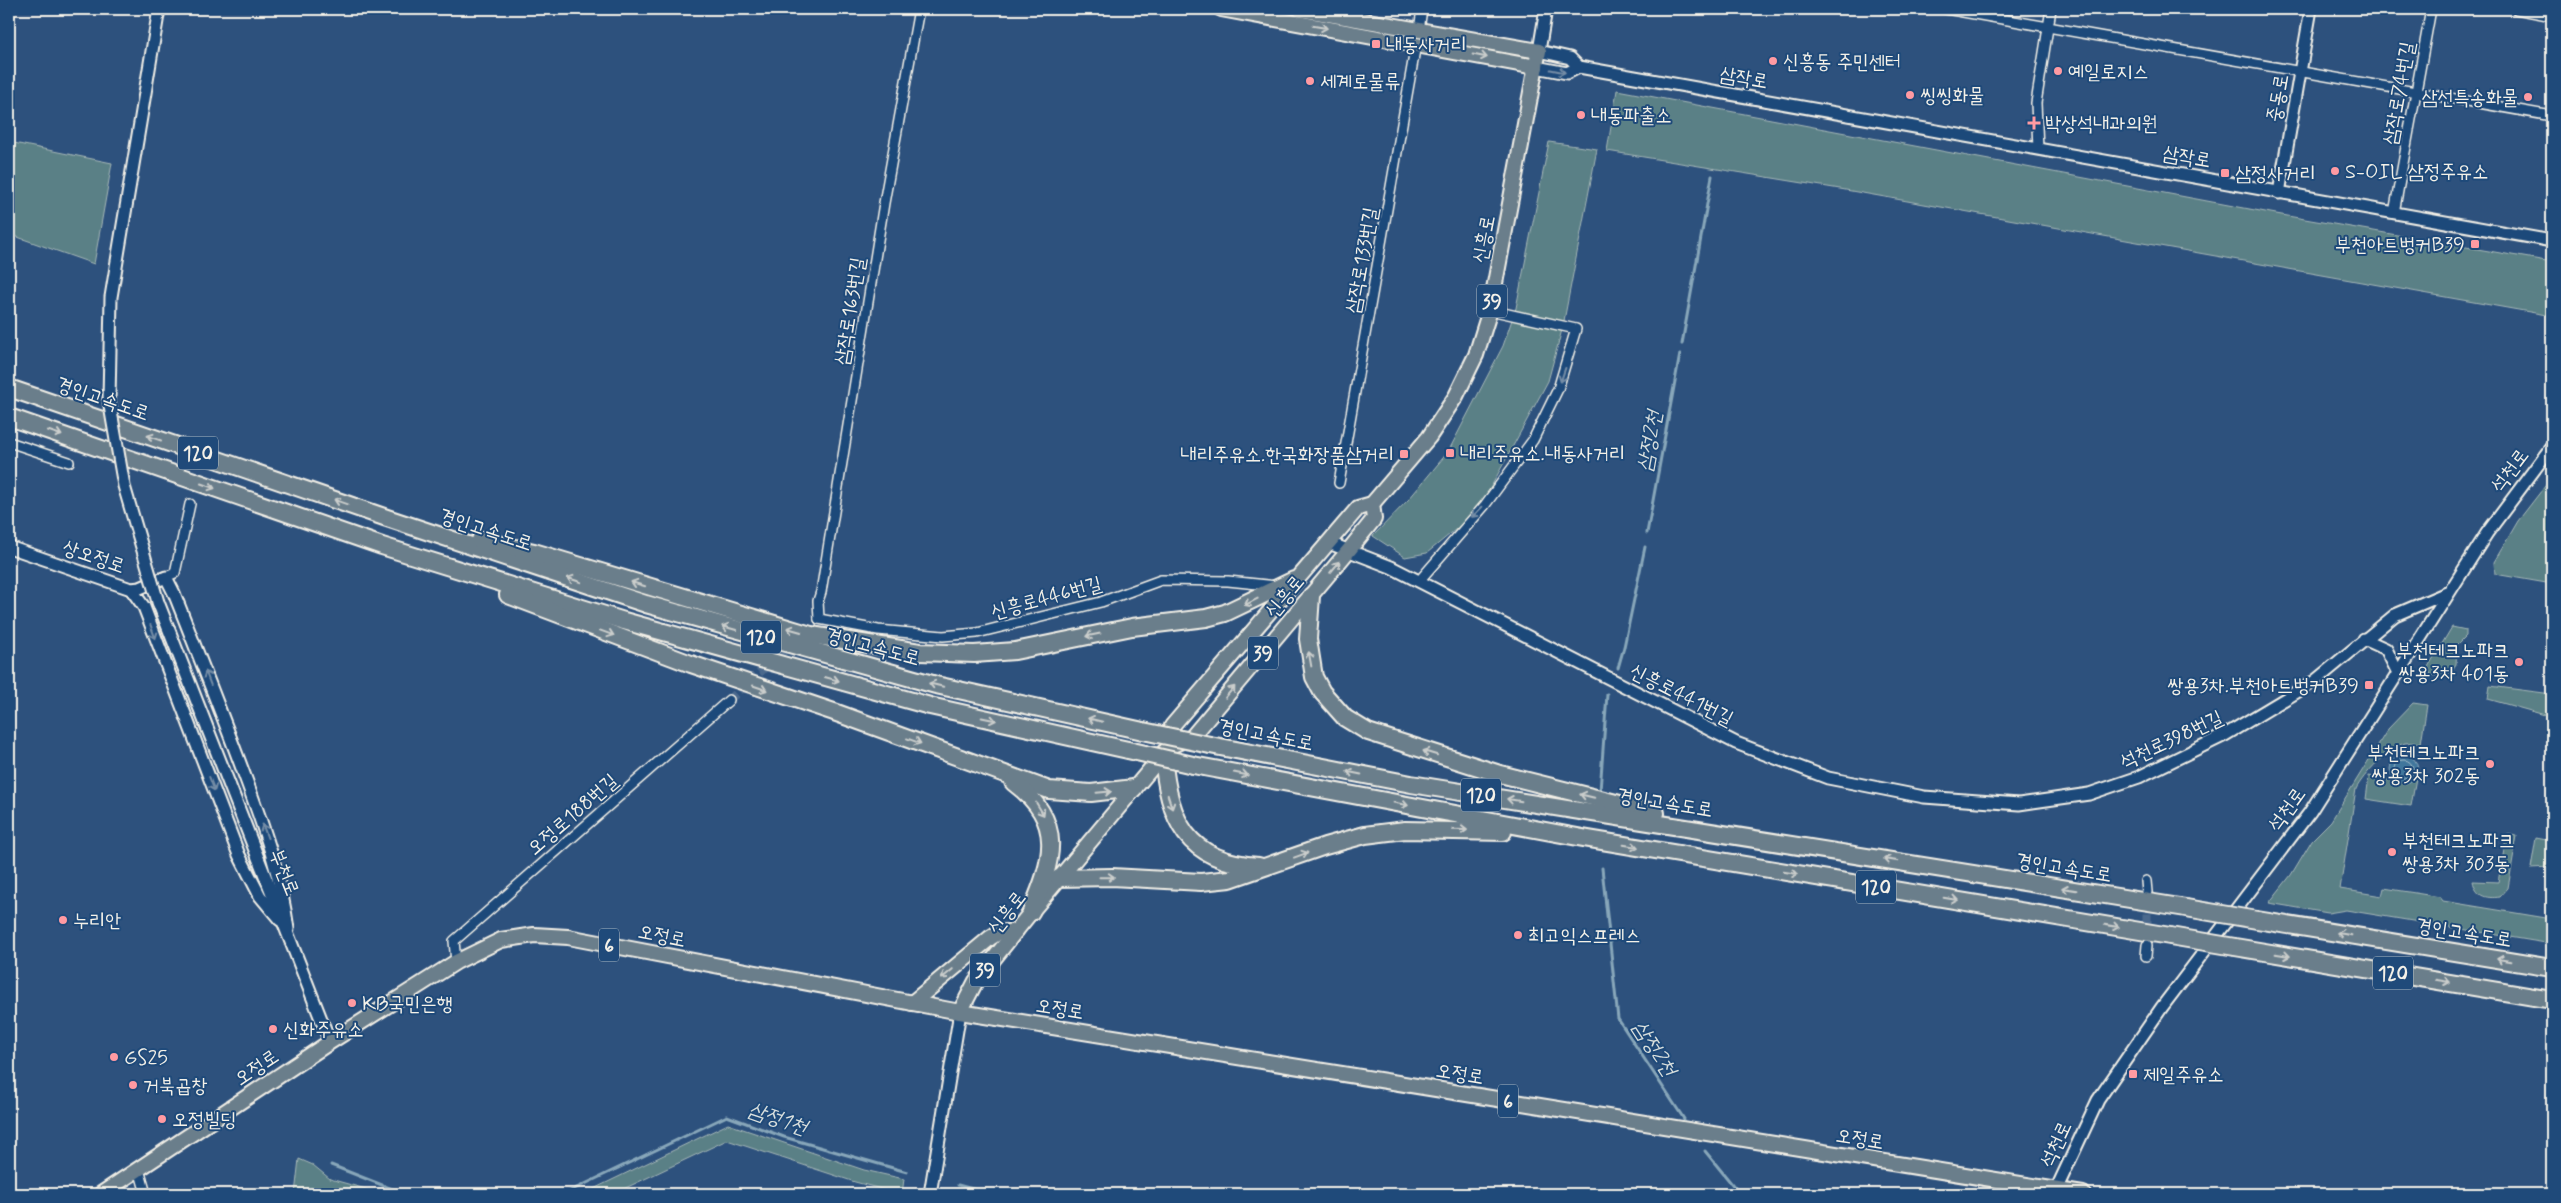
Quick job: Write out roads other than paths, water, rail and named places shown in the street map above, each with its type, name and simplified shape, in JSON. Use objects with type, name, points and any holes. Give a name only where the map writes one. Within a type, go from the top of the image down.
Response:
[{"type":"highway","name":"경인고속도로","points":[[9,388],[387,518],[646,604],[936,685],[1143,731],[1411,784],[2552,968]]},
{"type":"highway","name":"120","points":[[9,417],[382,546],[776,665],[930,706],[1193,765],[1583,838],[2552,1000]]},
{"type":"highway","points":[[387,518],[534,552],[811,635],[920,652],[974,654],[1015,651],[1132,627],[1206,618],[1226,614],[1287,584]]},
{"type":"highway","points":[[382,546],[580,623],[1049,790],[1099,793],[1134,788]]},
{"type":"highway","points":[[1311,596],[1308,639],[1314,677],[1333,706],[1345,718],[1368,732],[1500,774],[1753,838]]},
{"type":"highway","points":[[1166,750],[1166,788],[1170,804],[1187,835],[1216,857],[1242,865],[1270,867]]},
{"type":"highway","points":[[1006,776],[1036,802],[1044,815],[1051,843],[1048,871],[1031,912]]},
{"type":"highway","points":[[1059,878],[1112,877],[1201,882],[1230,879],[1270,867],[1333,844],[1365,835],[1404,830],[1486,831],[1583,838]]},
{"type":"main road","name":"삼작로","points":[[1221,9],[1257,12],[1417,37],[1539,52]]},
{"type":"main road","name":"삼작로","points":[[1300,9],[1536,67]]},
{"type":"main road","name":"신흥로","points":[[1166,750],[1172,726],[1287,584],[1329,543],[1358,508],[1372,504],[1429,437],[1456,396],[1476,355],[1490,310],[1539,52]]},
{"type":"main road","name":"신흥로","points":[[960,1012],[976,981],[1134,788],[1166,750],[1192,737],[1374,520],[1372,504]]},
{"type":"main road","points":[[912,1003],[998,932],[1016,931]]},
{"type":"main road","name":"오정로","points":[[101,1194],[330,1042],[456,962],[501,940],[534,935],[568,937],[960,1012],[2057,1192],[2083,1194]]},
{"type":"street","name":"부천로","points":[[159,9],[111,297],[109,400],[124,486],[158,602],[288,929],[330,1042]]},
{"type":"street","name":"삼작로163번길","points":[[816,622],[884,203],[920,9]]},
{"type":"street","name":"삼작로133번길","points":[[1339,483],[1422,9]]},
{"type":"street","name":"신흥로","points":[[1539,52],[1546,9]]},
{"type":"street","points":[[1946,9],[2301,70],[2552,116]]},
{"type":"street","points":[[2038,149],[2036,103],[2051,9]]},
{"type":"street","name":"중동로","points":[[2279,193],[2311,9]]},
{"type":"street","name":"삼작로74번길","points":[[2394,213],[2431,9]]},
{"type":"street","points":[[2516,9],[2552,16]]},
{"type":"street","name":"삼작로","points":[[1539,52],[1570,58],[1579,67],[2552,241]]},
{"type":"street","name":"삼작로","points":[[1536,67],[1568,73],[1579,67]]},
{"type":"street","points":[[1419,581],[1485,505],[1533,440],[1558,389],[1576,329],[1490,310]]},
{"type":"street","points":[[9,442],[69,462]]},
{"type":"street","name":"석천로","points":[[2057,1192],[2098,1100],[2162,1007],[2310,812],[2487,533],[2552,446]]},
{"type":"street","points":[[190,504],[171,575],[174,593],[273,854],[283,895],[288,929]]},
{"type":"street","name":"신흥로441번길","points":[[1329,543],[1419,581],[1736,742],[1784,762],[1828,778],[1924,797],[2019,804]]},
{"type":"street","name":"상오정로","points":[[9,547],[131,589],[140,588],[171,575]]},
{"type":"street","name":"신흥로446번길","points":[[816,622],[943,636],[977,633],[1101,602],[1160,580],[1287,584]]},
{"type":"street","points":[[131,589],[144,607],[239,855],[260,896],[288,929]]},
{"type":"street","name":"석천로398번길","points":[[2019,804],[2090,794],[2139,777],[2186,756],[2225,735],[2314,681],[2395,615],[2449,592]]},
{"type":"street","points":[[2364,640],[2386,649],[2398,672]]},
{"type":"street","name":"오정로188번길","points":[[456,962],[454,941],[729,700]]},
{"type":"street","points":[[2146,881],[2147,892]]},
{"type":"street","points":[[2146,956],[2147,945]]},
{"type":"street","name":"신흥로","points":[[930,1194],[960,1012]]},
{"type":"street","points":[[139,1169],[146,1194]]},
{"type":"water","points":[[2404,755],[2414,759],[2418,769],[2414,779],[2404,783],[2394,779],[2390,769],[2394,759]]},
{"type":"waterway","name":"삼정2천","points":[[1682,344],[1712,176]]},
{"type":"waterway","name":"삼정2천","points":[[1647,533],[1680,354]]},
{"type":"waterway","name":"삼정2천","points":[[1618,668],[1645,547]]},
{"type":"waterway","name":"삼정2천","points":[[1600,791],[1607,694]]},
{"type":"waterway","name":"삼정2천","points":[[1602,868],[1618,1019],[1684,1119]]},
{"type":"waterway","name":"삼정1천","points":[[564,1194],[727,1116],[784,1137],[907,1172]]},
{"type":"waterway","name":"삼정2천","points":[[1705,1151],[1740,1194]]},
{"type":"waterway","name":"삼정1천","points":[[331,1165],[405,1194]]},
{"type":"waterway","name":"삼정1천","points":[[958,1185],[991,1194]]},
{"type":"tunnel","points":[[729,700],[791,644]]},
{"type":"tunnel","points":[[2147,900],[2147,935]]},
{"type":"place","name":"내동사거리","points":[[1376,44]]},
{"type":"place","name":"신흥동 주민센터","points":[[1773,61]]},
{"type":"place","name":"예일로지스","points":[[2058,71]]},
{"type":"place","name":"세계로물류","points":[[1310,81]]},
{"type":"place","name":"씽씽화물","points":[[1910,95]]},
{"type":"place","name":"삼선특송화물","points":[[2528,97]]},
{"type":"place","name":"내동파출소","points":[[1581,115]]},
{"type":"place","name":"박상석내과의원","points":[[2034,123]]},
{"type":"place","name":"S-OIL 삼정주유소","points":[[2335,171]]},
{"type":"place","name":"삼정사거리","points":[[2225,173]]},
{"type":"place","name":"부천아트벙커B39","points":[[2475,244]]},
{"type":"place","name":"내리주유소.내동사거리","points":[[1450,453]]},
{"type":"place","name":"내리주유소.한국화장품삼거리","points":[[1404,454]]},
{"type":"place","name":"부천테크노파크 쌍용3차 401동","points":[[2519,662]]},
{"type":"place","name":"쌍용3차.부천아트벙커B39","points":[[2369,685]]},
{"type":"place","name":"부천테크노파크 쌍용3차 302동","points":[[2490,764]]},
{"type":"place","name":"부천테크노파크 쌍용3차 303동","points":[[2392,852]]},
{"type":"place","name":"누리안","points":[[63,920]]},
{"type":"place","name":"최고익스프레스","points":[[1518,935]]},
{"type":"place","name":"KB국민은행","points":[[352,1003]]},
{"type":"place","name":"신화주유소","points":[[273,1029]]},
{"type":"place","name":"GS25","points":[[114,1057]]},
{"type":"place","name":"제일주유소","points":[[2133,1074]]},
{"type":"place","name":"거북곱창","points":[[133,1085]]},
{"type":"place","name":"오정빌딩","points":[[162,1119]]}]
